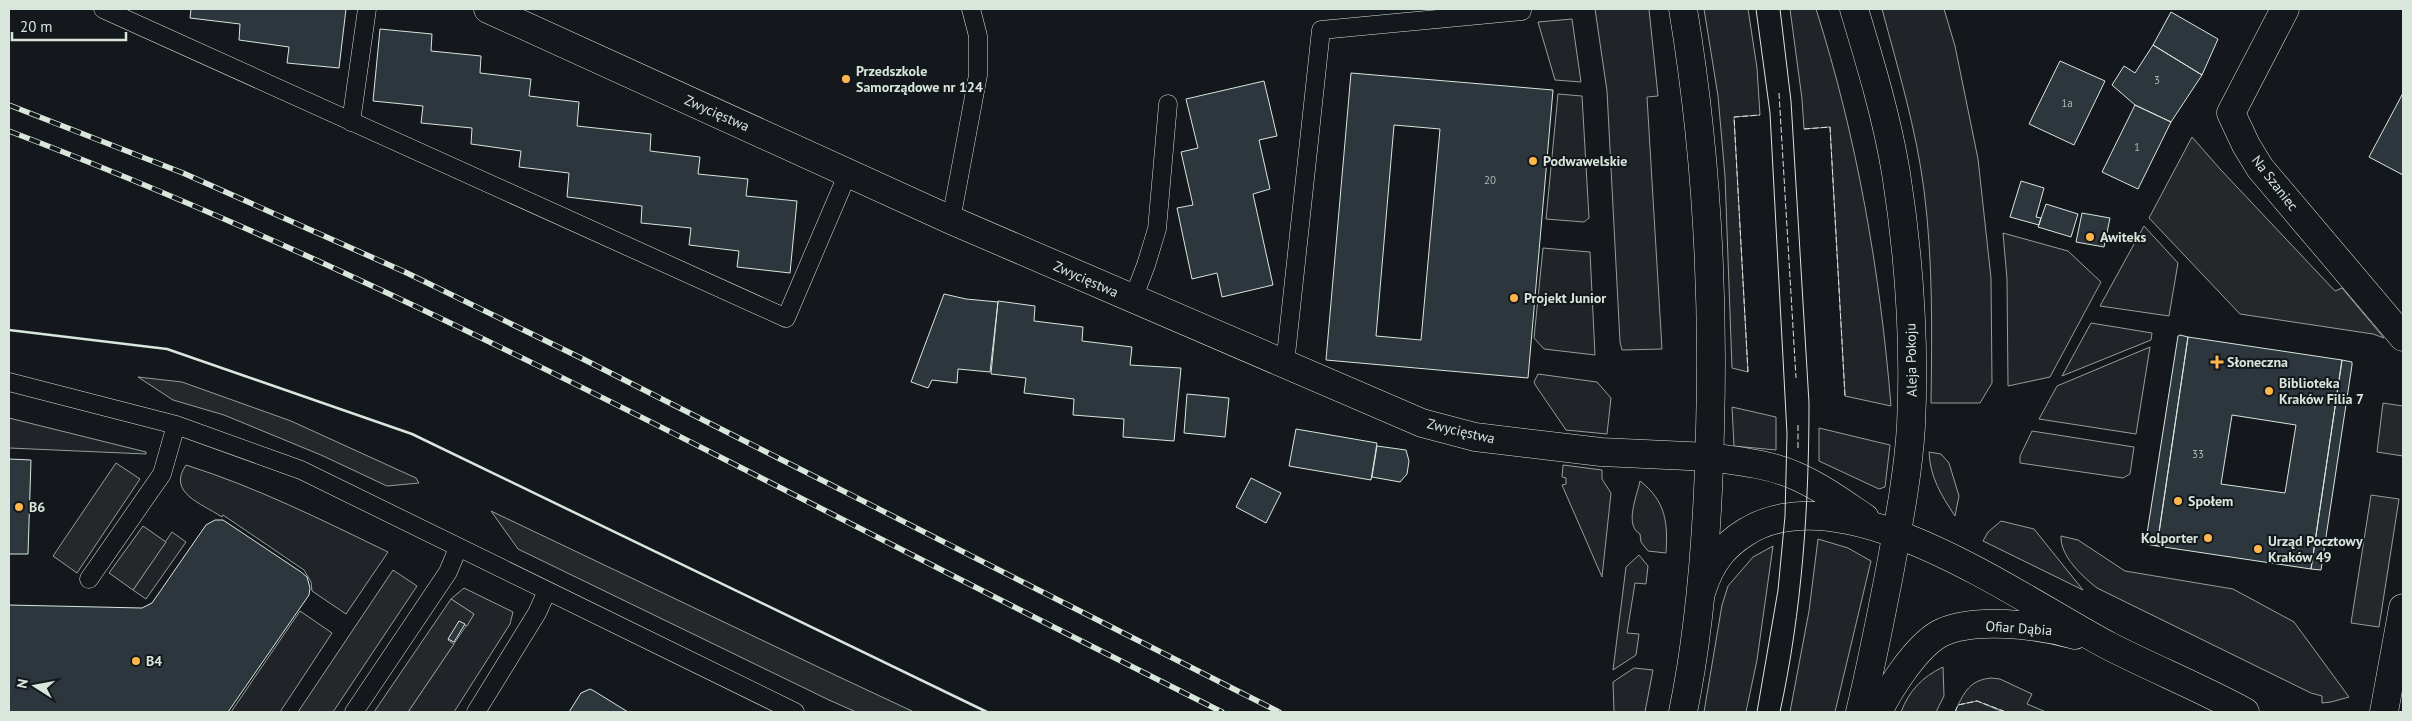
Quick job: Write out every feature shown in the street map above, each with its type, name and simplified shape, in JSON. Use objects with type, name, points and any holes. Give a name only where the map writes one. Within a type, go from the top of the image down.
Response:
[{"type":"street","name":"Zwycięstwa","points":[[488,9],[951,220],[1422,422],[1475,437],[1600,452],[1710,457]]},
{"type":"street","points":[[1683,9],[1696,88],[1706,218],[1712,346],[1710,457],[1706,532],[1700,599],[1683,712]]},
{"type":"street","name":"Aleja Pokoju","points":[[1854,9],[1868,55],[1896,172],[1906,246],[1910,323],[1911,426],[1889,531],[1860,712]]},
{"type":"street","name":"Na Szaniec","points":[[2285,9],[2231,113],[2246,145],[2260,168],[2403,337]]},
{"type":"street","name":"Ofiar Dąbia","points":[[1710,457],[1755,463],[1797,476],[1889,531],[1985,575],[2109,646],[2242,712]]},
{"type":"street","name":"Ofiar Dąbia","points":[[1700,599],[1710,570],[1721,551],[1738,537],[1759,524],[1785,516],[1807,515],[1842,518],[1889,531]]},
{"type":"street","points":[[2384,712],[2403,608]]},
{"type":"street","name":"Ofiar Dąbia","points":[[1878,712],[1908,664],[1938,635],[1951,630],[1986,624],[2020,625],[2061,631],[2109,646]]},
{"type":"lane","points":[[103,9],[786,318],[848,173]]},
{"type":"lane","points":[[351,122],[367,9]]},
{"type":"lane","points":[[951,220],[978,75],[978,36],[971,9]]},
{"type":"lane","points":[[1285,364],[1321,30],[1522,11],[1521,9]]},
{"type":"lane","points":[[1133,299],[1157,229],[1168,104]]},
{"type":"lane","points":[[9,382],[176,425],[302,470],[794,712]]},
{"type":"lane","points":[[89,579],[162,474],[176,425]]},
{"type":"lane","points":[[354,712],[448,572],[458,548]]},
{"type":"lane","points":[[476,712],[537,613],[547,591]]},
{"type":"shaded area","points":[[1595,9],[1649,9],[1658,96],[1647,97],[1662,349],[1622,350],[1620,342],[1607,91]]},
{"type":"shaded area","points":[[1704,9],[1748,9],[1757,68],[1760,115],[1734,117],[1748,372],[1732,368],[1725,176],[1718,96]]},
{"type":"shaded area","points":[[1790,9],[1816,9],[1831,58],[1865,205],[1880,305],[1891,406],[1845,396],[1830,127],[1804,129]]},
{"type":"shaded area","points":[[1882,9],[1944,9],[1955,46],[1978,159],[1991,278],[1992,383],[1980,403],[1931,403],[1932,323],[1924,190],[1911,121]]},
{"type":"shaded area","points":[[1572,19],[1581,82],[1555,80],[1538,22]]},
{"type":"shaded area","points":[[1558,94],[1582,96],[1589,218],[1584,222],[1546,219]]},
{"type":"shaded area","points":[[2192,137],[2335,291],[2342,288],[2384,338],[2373,334],[2240,314],[2149,218]]},
{"type":"shaded area","points":[[2144,226],[2178,263],[2169,316],[2100,306]]},
{"type":"shaded area","points":[[2003,233],[2068,251],[2101,282],[2050,377],[2008,386],[2007,279]]},
{"type":"shaded area","points":[[1543,248],[1590,252],[1595,355],[1544,349],[1534,338]]},
{"type":"shaded area","points":[[2091,323],[2152,333],[2151,340],[2062,376]]},
{"type":"shaded area","points":[[2150,347],[2136,434],[2039,419],[2057,386]]},
{"type":"shaded area","points":[[1538,374],[1597,382],[1611,398],[1607,434],[1566,430],[1534,382]]},
{"type":"shaded area","points":[[138,377],[182,382],[291,421],[416,478],[419,483],[387,486],[321,455],[224,415],[173,400]]},
{"type":"shaded area","points":[[2383,403],[2403,406],[2403,456],[2377,452]]},
{"type":"shaded area","points":[[1732,407],[1776,417],[1776,450],[1734,446]]},
{"type":"shaded area","points":[[9,418],[146,452],[146,454],[9,448]]},
{"type":"shaded area","points":[[1819,428],[1890,445],[1885,487],[1879,489],[1819,461]]},
{"type":"shaded area","points":[[2032,431],[2134,447],[2130,474],[2123,478],[2020,463],[2020,456]]},
{"type":"shaded area","points":[[1929,452],[1941,454],[1949,463],[1959,496],[1955,516],[1937,486]]},
{"type":"shaded area","points":[[116,463],[140,479],[77,573],[53,556]]},
{"type":"shaded area","points":[[186,465],[238,483],[314,516],[388,552],[346,614],[312,591],[311,582],[304,570],[223,515],[222,517],[189,496],[181,483],[181,475]]},
{"type":"shaded area","points":[[1563,465],[1602,470],[1602,479],[1611,493],[1602,577],[1562,485],[1566,484],[1566,478],[1562,477]]},
{"type":"shaded area","points":[[1640,481],[1655,496],[1664,513],[1666,522],[1666,553],[1648,551],[1641,542],[1640,534],[1635,530],[1632,517]]},
{"type":"shaded area","points":[[2371,495],[2399,499],[2379,627],[2351,623]]},
{"type":"shaded area","points":[[491,511],[914,712],[856,712],[829,700],[518,549]]},
{"type":"shaded area","points":[[2001,521],[2034,529],[2083,590],[1983,541],[1988,532]]},
{"type":"shaded area","points":[[143,526],[166,542],[133,590],[109,573]]},
{"type":"shaded area","points":[[172,532],[186,542],[146,599],[133,590]]},
{"type":"shaded area","points":[[2061,536],[2078,540],[2125,571],[2233,589],[2294,622],[2349,697],[2322,703],[2322,696],[2311,693],[2097,588],[2079,572],[2068,558],[2064,551]]},
{"type":"shaded area","points":[[1818,539],[1848,548],[1871,561],[1835,712],[1790,712],[1809,611]]},
{"type":"shaded area","points":[[1773,546],[1757,660],[1746,712],[1704,712],[1722,605],[1728,586],[1753,557]]},
{"type":"shaded area","points":[[1639,555],[1648,566],[1646,584],[1635,583],[1627,633],[1639,634],[1636,655],[1613,670],[1626,567]]},
{"type":"shaded area","points":[[393,570],[417,586],[333,712],[298,712]]},
{"type":"shaded area","points":[[464,588],[513,612],[510,624],[454,712],[408,712],[474,614],[451,599]]},
{"type":"shaded area","points":[[451,599],[474,614],[467,626],[459,622],[448,640],[454,644],[408,712],[374,712]]},
{"type":"shaded area","points":[[300,611],[332,633],[280,712],[231,712]]},
{"type":"shaded area","points":[[1943,667],[1944,696],[1936,712],[1901,712],[1917,685]]},
{"type":"shaded area","points":[[1634,668],[1653,670],[1645,712],[1614,712],[1613,682]]},
{"type":"shaded area","points":[[1984,679],[2000,679],[2032,694],[2027,704],[2046,712],[2006,712],[1977,701],[1958,705],[1970,686]]},
{"type":"shaded area","points":[[1977,701],[2003,712],[1955,712],[1958,705]]},
{"type":"building","points":[[191,9],[346,9],[339,68],[287,63],[289,47],[239,40],[240,24],[190,18]]},
{"type":"building","points":[[2171,12],[2218,39],[2202,75],[2153,45]]},
{"type":"building","points":[[380,29],[432,34],[431,51],[481,56],[480,73],[531,79],[529,96],[579,102],[577,126],[651,134],[650,151],[700,157],[698,174],[748,179],[746,196],[797,201],[790,273],[737,267],[739,251],[689,245],[691,228],[641,223],[642,206],[567,197],[569,173],[519,167],[521,151],[471,144],[472,128],[421,123],[423,106],[373,101]]},
{"type":"building","points":[[2153,45],[2202,75],[2171,122],[2135,105],[2112,85],[2124,66],[2135,73]]},
{"type":"building","points":[[2060,61],[2105,81],[2074,145],[2029,124]]},
{"type":"building","points":[[1351,73],[1553,90],[1528,378],[1326,360]],"holes":[[[1394,125],[1440,129],[1421,340],[1376,336]]]},
{"type":"building","points":[[1264,81],[1277,136],[1259,140],[1270,189],[1253,194],[1273,285],[1222,297],[1217,273],[1192,279],[1177,208],[1193,205],[1181,152],[1198,148],[1186,99]]},
{"type":"building","points":[[2403,93],[2403,175],[2369,157]]},
{"type":"building","points":[[2135,105],[2171,122],[2138,189],[2102,172]]},
{"type":"building","points":[[2021,181],[2044,188],[2036,217],[2041,218],[2039,225],[2010,217]]},
{"type":"building","points":[[2046,204],[2078,214],[2071,237],[2038,227]]},
{"type":"building","points":[[2082,213],[2110,218],[2104,247],[2076,242]]},
{"type":"building","points":[[944,294],[966,299],[998,302],[990,372],[958,369],[957,383],[932,380],[928,388],[911,382]]},
{"type":"building","points":[[998,301],[1035,306],[1034,321],[1083,327],[1082,341],[1132,347],[1130,365],[1181,368],[1174,441],[1123,437],[1124,419],[1073,415],[1074,399],[1024,393],[1026,378],[991,374]]},
{"type":"building","points":[[2178,336],[2188,337],[2157,546],[2146,544],[2146,540]]},
{"type":"building","points":[[2188,337],[2342,360],[2311,569],[2157,546]],"holes":[[[2232,415],[2296,425],[2285,493],[2221,484]]]},
{"type":"building","points":[[2342,360],[2352,362],[2352,365],[2321,570],[2311,569]]},
{"type":"building","points":[[1187,394],[1229,398],[1225,437],[1184,433]]},
{"type":"building","points":[[1296,429],[1377,443],[1371,480],[1289,466]]},
{"type":"building","points":[[1377,446],[1406,450],[1409,461],[1407,474],[1400,482],[1372,477]]},
{"type":"building","name":"B6","points":[[9,459],[31,460],[28,554],[9,554]]},
{"type":"building","points":[[1251,478],[1281,493],[1266,523],[1236,507]]},
{"type":"building","name":"B4","points":[[215,520],[223,520],[301,572],[307,577],[310,588],[309,595],[228,712],[9,712],[9,605],[142,608],[152,603],[206,525]]},
{"type":"building","points":[[459,621],[465,624],[454,642],[448,639]]},
{"type":"building","points":[[590,689],[628,712],[569,712],[581,693]]},
{"type":"tram line","points":[[1756,9],[1770,113],[1787,434],[1785,516],[1778,590],[1757,712]]},
{"type":"tram line","points":[[1780,9],[1791,101],[1809,403],[1809,442],[1806,520],[1799,597],[1788,674],[1780,712]]},
{"type":"railway","points":[[9,105],[183,173],[405,272],[581,358],[1279,712]]},
{"type":"railway","points":[[9,131],[100,167],[281,244],[458,327],[634,414],[1222,712]]},
{"type":"fence","points":[[1779,93],[1796,378]]},
{"type":"fence","points":[[1748,372],[1734,117],[1760,115]]},
{"type":"fence","points":[[1804,129],[1830,127],[1845,396]]},
{"type":"fence","points":[[1798,425],[1798,450]]},
{"type":"fence","points":[[1955,712],[1958,705],[1977,701],[2006,712]]},
{"type":"wall","points":[[9,330],[167,349],[412,434],[987,712]]},
{"type":"place","name":"Przedszkole Samorządowe nr 124","points":[[846,79]]},
{"type":"place","name":"Podwawelskie","points":[[1533,161]]},
{"type":"place","name":"Awiteks","points":[[2090,237]]},
{"type":"place","name":"Projekt Junior","points":[[1514,298]]},
{"type":"place","name":"Słoneczna","points":[[2217,362]]},
{"type":"place","name":"Biblioteka Kraków Filia 7","points":[[2269,391]]},
{"type":"place","name":"Społem","points":[[2178,501]]},
{"type":"place","name":"B6","points":[[19,507]]},
{"type":"place","name":"Kolporter","points":[[2208,538]]},
{"type":"place","name":"Urząd Pocztowy Kraków 49","points":[[2258,549]]},
{"type":"place","name":"B4","points":[[136,661]]}]
